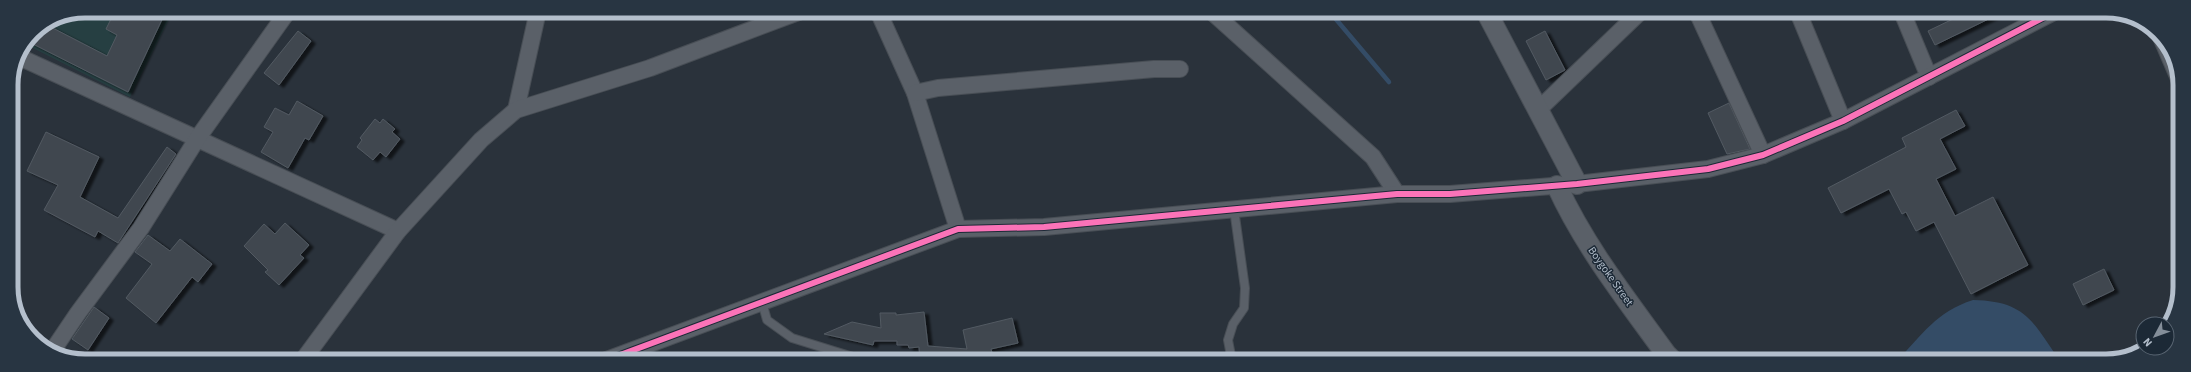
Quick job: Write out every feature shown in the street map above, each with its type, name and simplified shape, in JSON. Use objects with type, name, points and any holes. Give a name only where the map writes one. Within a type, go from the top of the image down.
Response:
[{"type":"street","points":[[55,347],[78,313],[141,228],[197,139],[283,18]]},
{"type":"street","points":[[516,110],[536,18]]},
{"type":"street","points":[[307,354],[398,231],[481,140],[516,110],[650,68],[783,18]]},
{"type":"street","points":[[881,18],[915,93],[958,229]]},
{"type":"street","points":[[1219,18],[1373,157],[1397,194]]},
{"type":"street","points":[[1489,18],[1539,109],[1577,184]]},
{"type":"street","points":[[1539,109],[1634,18]]},
{"type":"street","points":[[1700,18],[1763,155]]},
{"type":"street","points":[[1800,18],[1843,121]]},
{"type":"street","points":[[1904,18],[1929,77]]},
{"type":"street","points":[[620,354],[958,229],[1044,227],[1397,194],[1450,194],[1557,186],[1708,169],[1763,155],[1843,121],[2042,18]]},
{"type":"street","points":[[23,58],[398,231]]},
{"type":"street","points":[[915,93],[946,87],[1154,69],[1180,69]]},
{"type":"street","name":"Boygoke Street","points":[[1557,186],[1568,210],[1597,258],[1666,354]]},
{"type":"lane","points":[[2161,47],[2172,73]]},
{"type":"lane","points":[[1231,354],[1228,340],[1233,324],[1244,308],[1244,288],[1234,209]]},
{"type":"lane","points":[[762,302],[767,320],[792,338],[843,354]]},
{"type":"green space","points":[[170,18],[130,97],[30,47],[48,29],[59,23],[72,19]]},
{"type":"water","points":[[1973,300],[1991,301],[2005,304],[2017,309],[2035,325],[2055,354],[1904,354],[1940,317],[1960,305]]},
{"type":"building","points":[[112,18],[163,18],[128,92],[33,44],[51,27],[107,56],[117,35],[106,29]]},
{"type":"building","points":[[1991,18],[1935,45],[1928,31],[1953,19]]},
{"type":"building","points":[[298,31],[311,41],[279,85],[264,73]]},
{"type":"building","points":[[1545,31],[1565,70],[1546,80],[1526,41]]},
{"type":"building","points":[[297,101],[323,116],[309,140],[305,138],[288,168],[261,152],[273,132],[264,127],[275,108],[289,115]]},
{"type":"building","points":[[1729,103],[1750,149],[1727,154],[1708,113]]},
{"type":"building","points":[[1956,110],[1965,126],[1940,139],[1956,169],[1936,179],[1955,216],[1993,197],[2028,265],[1971,294],[1934,222],[1916,231],[1906,212],[1902,214],[1889,189],[1841,213],[1828,188],[1906,147],[1902,138]]},
{"type":"building","points":[[375,119],[380,123],[383,119],[395,129],[392,132],[400,139],[386,157],[380,152],[373,160],[357,147],[362,140],[360,138]]},
{"type":"building","points":[[46,132],[99,157],[80,197],[118,218],[167,147],[176,154],[118,243],[98,231],[95,237],[44,210],[58,185],[27,171]]},
{"type":"building","points":[[285,223],[309,245],[300,255],[304,258],[279,285],[265,272],[268,270],[244,246],[264,224],[275,234]]},
{"type":"building","points":[[148,235],[170,251],[180,239],[212,264],[198,282],[192,277],[156,323],[126,298],[152,264],[135,252]]},
{"type":"building","points":[[2104,269],[2114,290],[2083,305],[2073,284]]},
{"type":"building","points":[[94,307],[109,318],[88,350],[72,339]]},
{"type":"building","points":[[924,312],[928,346],[967,349],[963,330],[1012,318],[1018,343],[991,349],[992,354],[920,354],[919,347],[909,348],[908,345],[897,345],[897,341],[874,341],[873,345],[824,334],[852,322],[881,328],[880,313],[896,313],[896,315]]},
{"type":"waterway","points":[[1335,18],[1389,82]]},
{"type":"cycle path","points":[[623,354],[958,229],[1044,227],[1397,194],[1450,194],[1577,184],[1708,169],[1763,155],[1843,121],[2042,18]]}]
